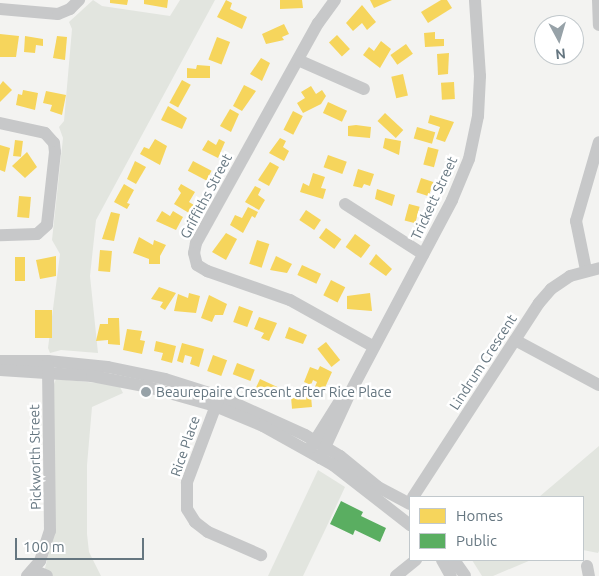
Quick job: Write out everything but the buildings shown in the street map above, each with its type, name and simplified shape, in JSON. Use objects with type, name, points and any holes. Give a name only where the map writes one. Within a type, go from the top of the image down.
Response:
[{"type":"street","points":[[0,9],[58,14],[70,9],[79,0]]},
{"type":"street","name":"Griffiths Street","points":[[335,0],[298,60],[196,243],[195,259],[207,271],[313,310],[374,347]]},
{"type":"street","name":"Trickett Street","points":[[318,450],[341,399],[351,391],[452,200],[473,145],[480,76],[475,0]]},
{"type":"street","points":[[598,0],[599,25]]},
{"type":"street","points":[[298,60],[364,89]]},
{"type":"street","points":[[0,123],[45,133],[54,144],[55,152],[48,225],[29,236],[0,235]]},
{"type":"street","points":[[593,269],[576,221],[599,142]]},
{"type":"street","points":[[345,204],[424,254]]},
{"type":"street","name":"Lindrum Crescent","points":[[414,496],[515,340],[551,289],[593,269]]},
{"type":"street","points":[[515,340],[599,386]]},
{"type":"street","points":[[0,360],[48,367]]},
{"type":"street","points":[[0,370],[48,367],[93,370],[156,389],[217,401],[263,426],[318,450],[378,487],[409,500]]},
{"type":"street","name":"Pickworth Street","points":[[30,573],[44,552],[50,531],[48,367]]},
{"type":"street","name":"Rice Place","points":[[217,401],[187,482],[187,509],[195,522],[208,532],[261,555]]},
{"type":"street","points":[[318,450],[405,520]]},
{"type":"street","name":"Lindrum Crescent","points":[[405,520],[409,507]]},
{"type":"street","points":[[396,576],[415,561]]},
{"type":"street","points":[[443,561],[451,576]]},
{"type":"street","points":[[455,561],[465,576]]},
{"type":"street","points":[[30,573],[47,576]]},
{"type":"shaded area","points":[[93,0],[102,6],[170,16],[180,0],[215,0],[96,220],[90,276],[98,353],[61,350],[50,353],[48,348],[60,254],[52,240],[63,138],[59,127],[64,121],[72,29],[69,22]]},
{"type":"shaded area","points":[[56,379],[108,384],[120,387],[123,393],[92,407],[87,465],[87,534],[89,552],[101,576],[43,576],[55,529],[52,389]]},
{"type":"shaded area","points":[[599,446],[598,553],[584,550],[584,496],[540,496]]},
{"type":"shaded area","points":[[318,470],[345,487],[326,528],[303,576],[268,576]]},
{"type":"shaded area","points":[[473,561],[529,561],[493,576],[482,576]]},
{"type":"place","name":"Beaurepaire Crescent after Rice Place","points":[[146,392]]}]
